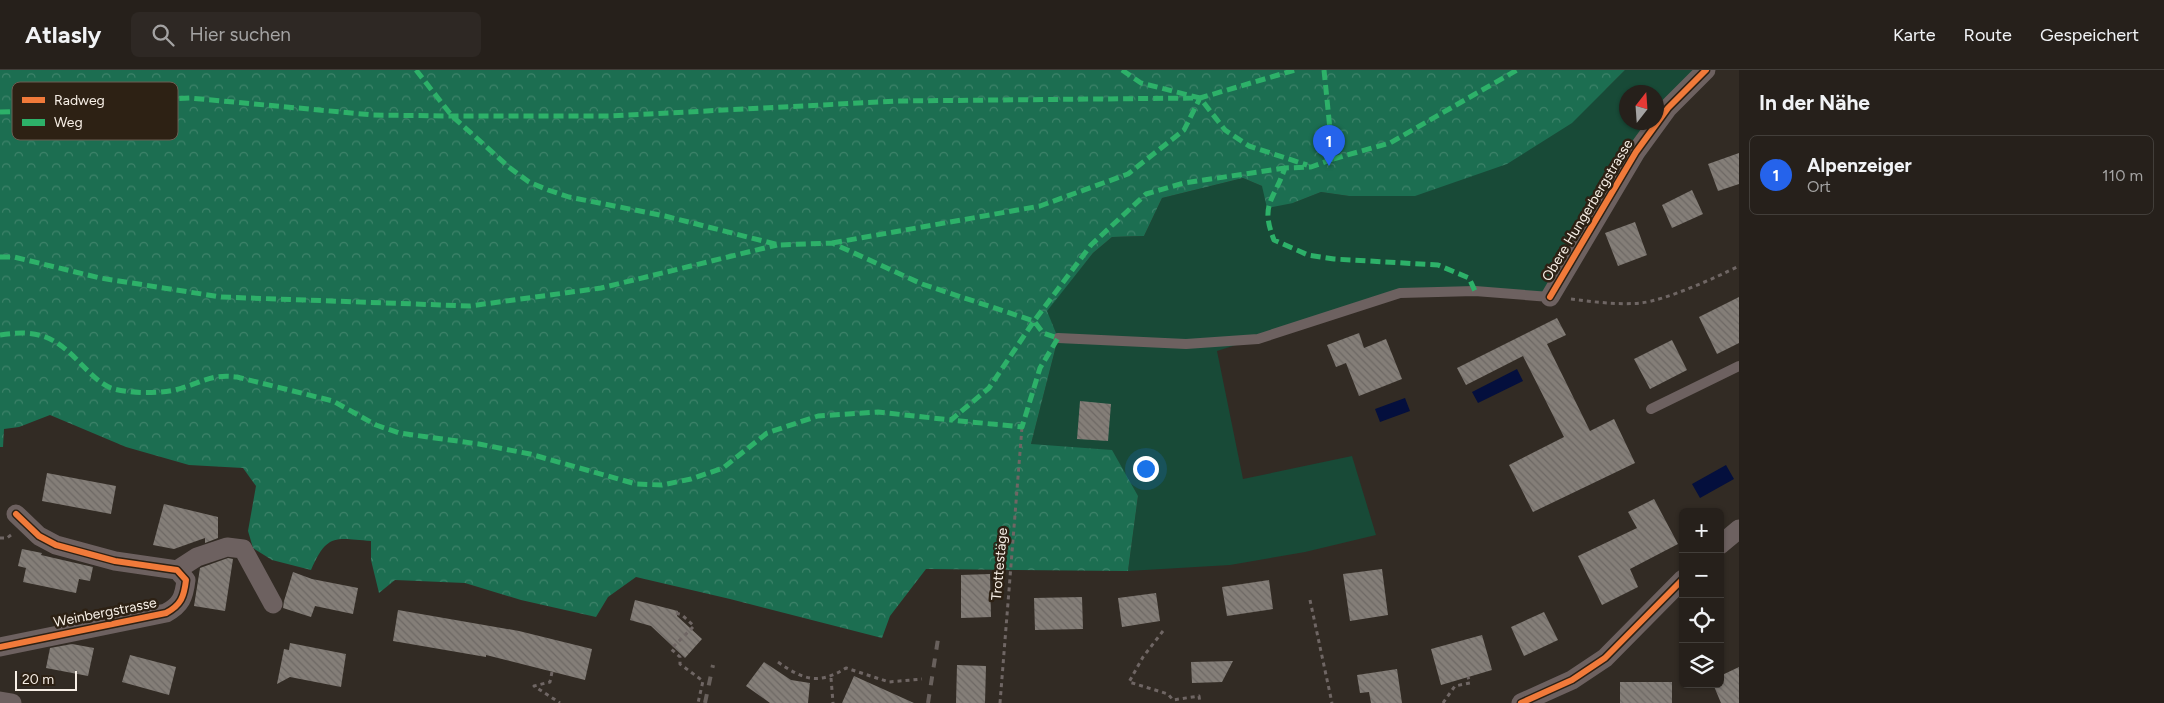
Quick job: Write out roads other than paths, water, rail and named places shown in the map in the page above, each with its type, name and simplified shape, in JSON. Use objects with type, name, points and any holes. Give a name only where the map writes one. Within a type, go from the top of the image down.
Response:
[{"type":"street","name":"Obere Hungerbergstrasse","points":[[1550,296],[1636,152],[1668,108],[1706,70]]},
{"type":"street","points":[[16,514],[39,536],[56,544],[116,561],[177,570],[197,557],[227,547],[243,549],[274,604]]},
{"type":"street","points":[[1724,542],[1739,529]]},
{"type":"street","name":"Weinbergstrasse","points":[[0,647],[166,613],[178,606],[185,594],[186,580],[177,570]]},
{"type":"street","points":[[1521,703],[1572,680],[1605,658],[1679,583]]},
{"type":"street","points":[[0,700],[12,703]]},
{"type":"lane","name":"Obere Hungerbergstrasse","points":[[1058,338],[1186,344],[1258,339],[1400,293],[1475,292],[1550,296]]},
{"type":"lane","points":[[1651,409],[1739,366]]},
{"type":"railway","points":[[928,703],[938,639]]},
{"type":"railway","points":[[705,703],[713,665]]},
{"type":"place","name":"Alpenzeiger","points":[[1329,166]]}]
